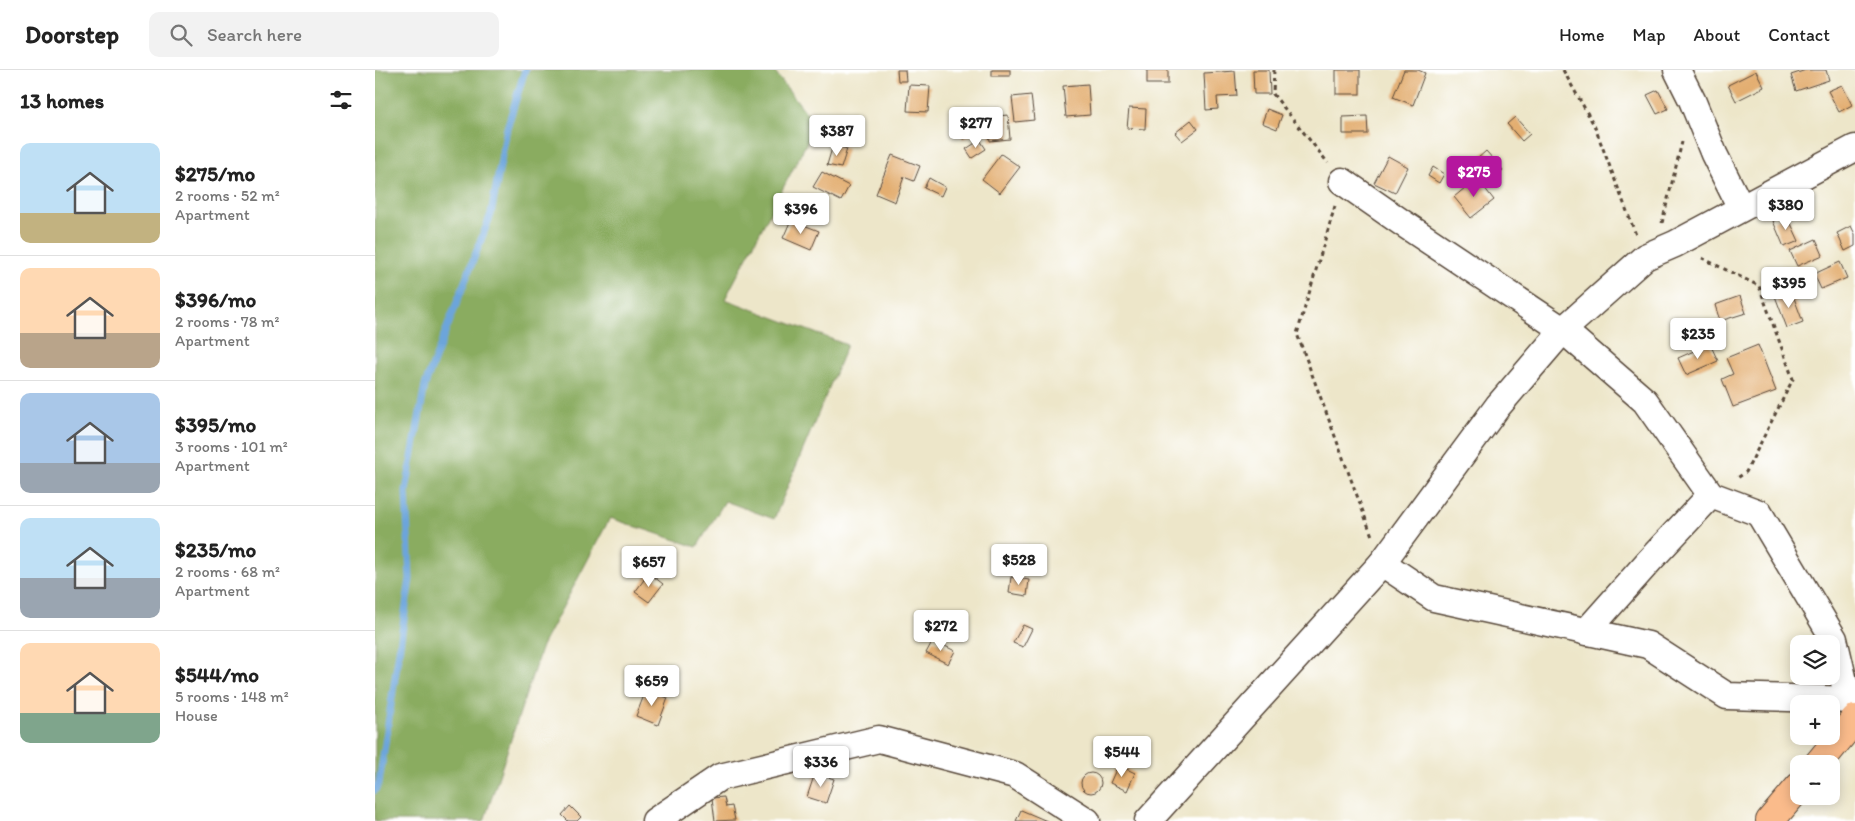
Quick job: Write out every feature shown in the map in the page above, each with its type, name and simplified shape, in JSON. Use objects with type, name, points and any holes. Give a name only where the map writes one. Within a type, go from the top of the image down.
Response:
[{"type":"main road","points":[[1823,755],[1853,706]]},
{"type":"main road","points":[[1770,821],[1790,798]]},
{"type":"street","points":[[1677,70],[1692,100],[1714,154],[1741,208]]},
{"type":"street","points":[[1148,821],[1382,563],[1498,406],[1563,330],[1645,257],[1675,244],[1855,148]]},
{"type":"street","points":[[1342,181],[1563,330],[1645,400],[1711,495],[1759,513],[1834,639],[1853,706],[1727,696],[1648,646],[1434,598],[1382,563]]},
{"type":"street","points":[[1586,632],[1711,495]]},
{"type":"street","points":[[655,821],[720,777],[879,739],[1015,775],[1087,821]]},
{"type":"path","points":[[1274,70],[1273,94],[1342,181],[1297,334],[1382,563]]},
{"type":"path","points":[[1563,70],[1594,124],[1645,257]]},
{"type":"path","points":[[1645,257],[1665,218],[1684,136]]},
{"type":"path","points":[[1675,244],[1759,286],[1793,379],[1746,472],[1711,495]]},
{"type":"green space","points":[[375,70],[773,70],[816,125],[725,299],[847,345],[774,519],[725,501],[697,547],[610,518],[542,646],[484,821],[375,821]]},
{"type":"building","points":[[897,70],[905,70],[906,81],[898,81]]},
{"type":"building","points":[[992,70],[1010,70],[1010,76],[992,76]]},
{"type":"building","points":[[1147,70],[1168,70],[1168,84],[1147,84]]},
{"type":"building","points":[[1253,70],[1269,70],[1270,94],[1254,94]]},
{"type":"building","points":[[1336,70],[1360,70],[1360,94],[1336,94]]},
{"type":"building","points":[[1404,70],[1418,70],[1425,73],[1413,105],[1393,97]]},
{"type":"building","points":[[1806,70],[1826,70],[1829,80],[1796,91],[1791,75]]},
{"type":"building","points":[[1235,71],[1237,96],[1217,97],[1218,109],[1206,110],[1204,73]]},
{"type":"building","points":[[1756,71],[1764,87],[1736,101],[1728,85]]},
{"type":"building","points":[[1088,84],[1090,115],[1066,117],[1063,86]]},
{"type":"building","points":[[909,85],[930,86],[928,112],[907,111]]},
{"type":"building","points":[[1842,85],[1852,105],[1839,112],[1828,91]]},
{"type":"building","points":[[1658,90],[1668,109],[1657,114],[1647,95]]},
{"type":"building","points":[[1031,95],[1034,120],[1015,122],[1012,97]]},
{"type":"building","points":[[1129,108],[1146,109],[1145,129],[1127,128]]},
{"type":"building","points":[[1267,109],[1282,115],[1277,129],[1262,123]]},
{"type":"building","points":[[1008,115],[1010,139],[990,141],[987,117]]},
{"type":"building","points":[[1367,116],[1368,134],[1343,134],[1343,117]]},
{"type":"building","points":[[1515,117],[1530,134],[1522,141],[1507,124]]},
{"type":"building","points":[[980,118],[985,128],[963,139],[958,128]]},
{"type":"building","points":[[1191,120],[1198,129],[1182,141],[1175,133]]},
{"type":"building","points":[[980,140],[986,149],[972,158],[966,149]]},
{"type":"building","points":[[833,145],[847,149],[841,168],[827,165]]},
{"type":"building","points":[[1486,151],[1503,170],[1494,178],[1477,159]]},
{"type":"building","points":[[1001,154],[1020,167],[1000,193],[982,179]]},
{"type":"building","points":[[892,155],[920,166],[914,181],[904,177],[895,202],[876,194]]},
{"type":"building","points":[[1388,156],[1408,167],[1395,193],[1374,183]]},
{"type":"building","points":[[1433,167],[1444,174],[1439,183],[1428,176]]},
{"type":"building","points":[[822,172],[849,186],[841,201],[813,187]]},
{"type":"building","points":[[929,178],[945,187],[941,196],[924,188]]},
{"type":"building","points":[[1477,178],[1494,200],[1471,218],[1454,197]]},
{"type":"building","points":[[1787,215],[1799,241],[1784,247],[1773,221]]},
{"type":"building","points":[[791,220],[819,231],[811,250],[783,238]]},
{"type":"building","points":[[1851,226],[1855,234],[1855,246],[1845,251],[1837,233]]},
{"type":"building","points":[[1816,239],[1823,255],[1797,266],[1790,251]]},
{"type":"building","points":[[1840,262],[1847,278],[1821,289],[1814,274]]},
{"type":"building","points":[[1791,290],[1803,322],[1787,328],[1775,296]]},
{"type":"building","points":[[1740,296],[1746,313],[1720,321],[1715,305]]},
{"type":"building","points":[[1710,344],[1718,361],[1686,375],[1678,358]]},
{"type":"building","points":[[1758,345],[1776,391],[1733,407],[1722,379],[1733,374],[1726,358]]},
{"type":"building","points":[[649,573],[663,584],[649,602],[635,592]]},
{"type":"building","points":[[1011,577],[1029,580],[1027,596],[1009,593]]},
{"type":"building","points":[[1023,625],[1032,629],[1023,647],[1013,643]]},
{"type":"building","points":[[933,640],[955,651],[948,664],[926,653]]},
{"type":"building","points":[[646,690],[668,698],[658,725],[636,716]]},
{"type":"building","points":[[1118,765],[1135,773],[1127,791],[1110,783]]},
{"type":"building","points":[[815,773],[834,779],[826,803],[807,797]]},
{"type":"building","points":[[1087,773],[1095,773],[1101,779],[1101,787],[1095,793],[1087,793],[1081,787],[1081,779]]},
{"type":"building","points":[[724,797],[726,807],[732,806],[735,820],[715,821],[712,798]]},
{"type":"building","points":[[570,806],[581,817],[577,821],[568,821],[562,815]]},
{"type":"building","points":[[1021,810],[1047,821],[1016,821]]},
{"type":"waterway","points":[[375,790],[379,783],[410,579],[406,491],[425,385],[491,214],[507,128],[525,70]]}]
